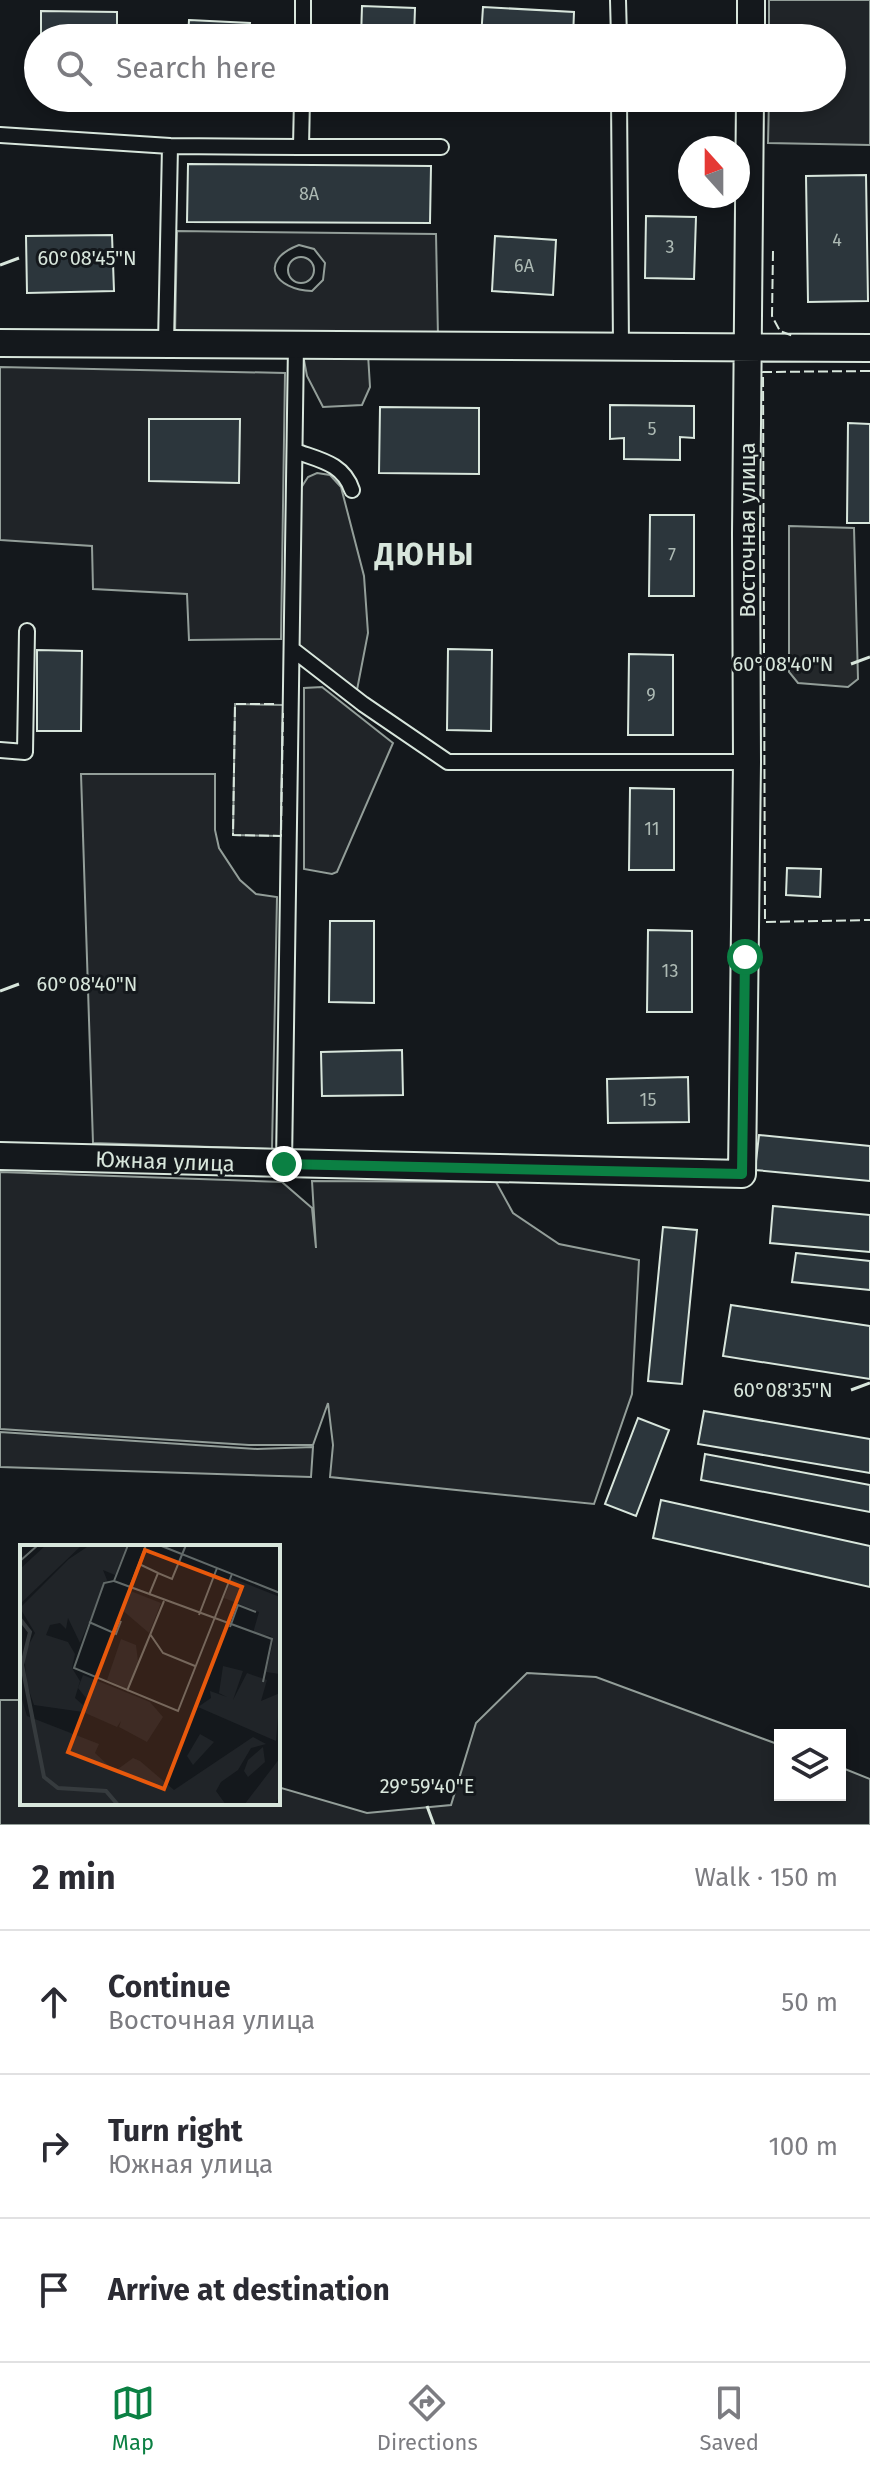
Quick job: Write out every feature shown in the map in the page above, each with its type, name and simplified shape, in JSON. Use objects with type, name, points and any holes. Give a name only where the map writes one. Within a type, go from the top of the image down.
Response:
[{"type":"street","points":[[751,0],[751,24]]},
{"type":"street","name":"Восточная улица","points":[[742,1154],[750,112]]},
{"type":"street","points":[[0,343],[870,348]]},
{"type":"street","name":"Южная улица","points":[[0,1156],[742,1174],[742,1154]]},
{"type":"lane","points":[[303,0],[303,24]]},
{"type":"lane","points":[[618,0],[619,24]]},
{"type":"lane","points":[[301,147],[302,112]]},
{"type":"lane","points":[[619,112],[621,347]]},
{"type":"lane","points":[[0,135],[170,146],[441,147]]},
{"type":"lane","points":[[166,344],[170,146]]},
{"type":"lane","points":[[284,1164],[296,345]]},
{"type":"lane","points":[[295,451],[336,467],[347,477],[352,490]]},
{"type":"lane","points":[[0,750],[25,752],[27,631]]},
{"type":"lane","points":[[292,649],[363,704],[448,762],[747,762]]},
{"type":"shaded area","points":[[769,0],[870,0],[870,145],[768,143],[769,112],[846,112],[846,24],[769,24]]},
{"type":"shaded area","points":[[177,231],[436,234],[438,337],[175,336]],"holes":[[[299,245],[314,249],[325,263],[323,280],[312,291],[288,286],[276,274],[278,259],[286,252]]]},
{"type":"shaded area","points":[[301,257],[311,260],[314,270],[311,280],[301,283],[291,280],[288,270],[291,260]]},
{"type":"shaded area","points":[[368,354],[370,387],[362,405],[323,407],[307,376],[303,355]]},
{"type":"shaded area","points":[[0,367],[285,373],[281,639],[189,640],[187,594],[93,589],[92,546],[0,540]]},
{"type":"shaded area","points":[[317,473],[330,475],[341,487],[364,576],[368,633],[357,690],[353,691],[298,646],[299,491],[308,477]]},
{"type":"shaded area","points":[[789,526],[854,528],[858,679],[848,687],[798,683],[789,672]]},
{"type":"shaded area","points":[[322,687],[393,743],[337,872],[332,874],[304,869],[304,688]]},
{"type":"shaded area","points":[[235,704],[283,705],[281,836],[233,835]]},
{"type":"shaded area","points":[[81,774],[215,774],[215,830],[219,848],[240,880],[256,894],[277,897],[272,1149],[93,1143]]},
{"type":"shaded area","points":[[0,1172],[282,1182],[312,1208],[316,1248],[312,1181],[496,1182],[513,1213],[559,1244],[639,1260],[632,1394],[594,1504],[330,1477],[333,1445],[328,1403],[313,1445],[249,1445],[0,1429]]},
{"type":"shaded area","points":[[0,1432],[257,1449],[313,1447],[311,1477],[0,1467]]},
{"type":"shaded area","points":[[527,1673],[596,1677],[774,1743],[774,1801],[846,1801],[846,1769],[870,1779],[870,1825],[0,1825],[0,1700],[20,1700],[20,1805],[280,1805],[280,1788],[367,1813],[451,1805],[476,1723]]},
{"type":"building","points":[[362,6],[415,8],[414,24],[361,24]]},
{"type":"building","points":[[483,7],[574,12],[574,24],[482,24]]},
{"type":"building","points":[[41,11],[117,12],[117,24],[41,24]]},
{"type":"building","points":[[189,20],[250,23],[250,24],[189,24]]},
{"type":"building","points":[[188,164],[431,166],[430,223],[187,222]]},
{"type":"building","points":[[866,175],[868,301],[808,302],[806,176]]},
{"type":"building","points":[[646,216],[696,217],[694,279],[645,278]]},
{"type":"building","points":[[112,235],[114,291],[27,293],[26,236]]},
{"type":"building","points":[[495,236],[556,240],[553,295],[492,291]]},
{"type":"building","points":[[610,405],[694,406],[694,438],[680,437],[680,460],[624,459],[624,438],[610,439]]},
{"type":"building","points":[[380,407],[479,408],[479,474],[379,473]]},
{"type":"building","points":[[149,419],[240,419],[239,483],[149,481]]},
{"type":"building","points":[[848,423],[870,424],[870,523],[847,523]]},
{"type":"building","points":[[650,515],[694,515],[694,596],[649,596]]},
{"type":"building","points":[[448,649],[492,650],[491,731],[447,730]]},
{"type":"building","points":[[37,650],[82,651],[81,731],[37,731]]},
{"type":"building","points":[[629,654],[673,655],[673,735],[628,735]]},
{"type":"building","points":[[630,788],[674,789],[674,870],[629,870]]},
{"type":"building","points":[[787,868],[821,869],[820,897],[786,895]]},
{"type":"building","points":[[330,921],[374,921],[374,1003],[329,1002]]},
{"type":"building","points":[[648,930],[692,931],[692,1012],[647,1012]]},
{"type":"building","points":[[402,1050],[403,1095],[322,1096],[321,1052]]},
{"type":"building","points":[[688,1077],[689,1122],[608,1123],[607,1079]]},
{"type":"building","points":[[759,1135],[870,1146],[870,1181],[755,1170]]},
{"type":"building","points":[[773,1206],[870,1215],[870,1252],[770,1243]]},
{"type":"building","points":[[663,1227],[697,1230],[682,1384],[648,1381]]},
{"type":"building","points":[[796,1253],[870,1261],[870,1290],[792,1282]]},
{"type":"building","points":[[731,1305],[870,1326],[870,1379],[723,1356]]},
{"type":"building","points":[[704,1411],[870,1439],[870,1473],[698,1444]]},
{"type":"building","points":[[638,1418],[669,1430],[636,1516],[605,1504]]},
{"type":"building","points":[[705,1454],[870,1485],[870,1512],[701,1480]]},
{"type":"building","points":[[661,1500],[870,1546],[870,1587],[653,1538]]},
{"type":"fence","points":[[773,251],[772,316],[780,331],[793,336]]},
{"type":"fence","points":[[870,371],[763,372],[765,922],[870,920]]},
{"type":"fence","points":[[274,704],[235,704],[233,835],[281,836],[283,713]]},
{"type":"district","name":"ДЮНЫ","points":[[425,555]]},
{"type":"route","points":[[284,1164],[742,1174],[745,957]]}]
